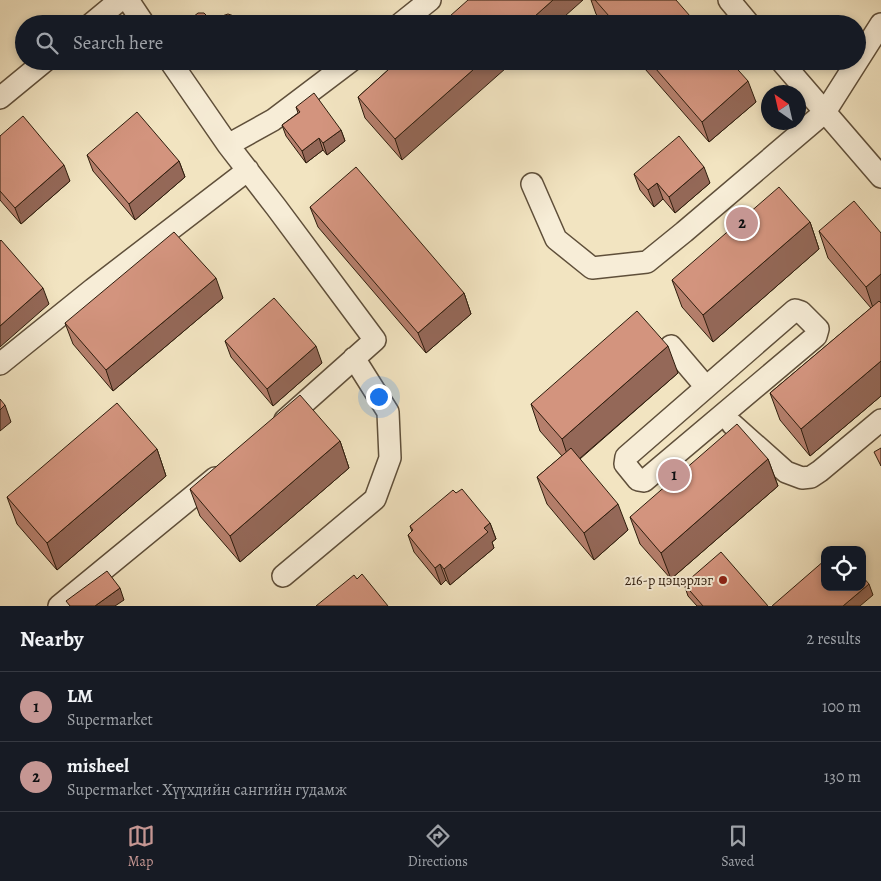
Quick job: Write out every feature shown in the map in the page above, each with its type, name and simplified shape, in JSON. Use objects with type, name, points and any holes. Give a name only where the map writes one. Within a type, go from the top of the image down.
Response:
[{"type":"street","points":[[102,15],[120,0]]},
{"type":"street","points":[[128,0],[138,15]]},
{"type":"street","points":[[411,15],[430,0]]},
{"type":"street","points":[[729,0],[742,15]]},
{"type":"street","points":[[866,48],[881,24]]},
{"type":"street","points":[[0,98],[34,70]]},
{"type":"street","points":[[176,70],[228,145],[375,340],[273,430]]},
{"type":"street","points":[[228,145],[273,120],[339,70]]},
{"type":"street","points":[[789,70],[881,177]]},
{"type":"street","points":[[532,184],[556,239],[592,268],[646,262],[825,112],[852,70]]},
{"type":"street","points":[[0,364],[101,283],[248,170]]},
{"type":"street","points":[[795,310],[802,312],[818,329],[816,336],[723,416],[644,481],[638,480],[625,464],[626,457],[795,310]]},
{"type":"street","points":[[671,346],[706,387]]},
{"type":"street","points":[[283,576],[374,499],[390,458],[388,412],[354,358]]},
{"type":"street","points":[[723,416],[786,472],[802,478],[811,477],[820,471],[881,420]]},
{"type":"street","points":[[59,606],[227,468]]},
{"type":"building","points":[[468,0],[553,0],[536,15],[451,15]]},
{"type":"building","points":[[595,0],[676,0],[689,15],[608,15]]},
{"type":"building","points":[[204,13],[206,15],[196,15]]},
{"type":"building","points":[[388,70],[473,70],[395,139],[358,97]]},
{"type":"building","points":[[657,70],[738,70],[748,81],[702,122]]},
{"type":"building","points":[[314,93],[341,130],[323,143],[319,138],[302,151],[282,125],[300,112],[296,107]]},
{"type":"building","points":[[137,112],[179,161],[129,204],[87,155]]},
{"type":"building","points":[[23,116],[64,165],[15,208],[0,191],[0,136]]},
{"type":"building","points":[[679,136],[704,167],[669,197],[657,183],[648,190],[634,174]]},
{"type":"building","points":[[356,167],[464,293],[418,333],[310,207]]},
{"type":"building","points":[[779,187],[810,222],[703,315],[672,280]]},
{"type":"building","points":[[854,201],[881,233],[881,274],[866,287],[819,231]]},
{"type":"building","points":[[174,232],[216,278],[106,370],[65,323]]},
{"type":"building","points":[[0,241],[43,288],[0,326]]},
{"type":"building","points":[[274,298],[316,346],[267,389],[225,341]]},
{"type":"building","points":[[879,301],[881,303],[881,361],[801,429],[770,393]]},
{"type":"building","points":[[637,311],[668,346],[562,439],[531,404]]},
{"type":"building","points":[[300,395],[340,441],[230,536],[190,489]]},
{"type":"building","points":[[0,399],[5,405],[0,410]]},
{"type":"building","points":[[117,403],[157,449],[47,543],[7,497]]},
{"type":"building","points":[[737,424],[768,459],[661,553],[630,517]]},
{"type":"building","points":[[571,448],[618,504],[584,533],[537,477]]},
{"type":"building","points":[[881,448],[881,466],[874,452]]},
{"type":"building","points":[[462,489],[490,523],[484,528],[488,532],[444,569],[440,564],[435,568],[408,535],[413,530],[410,526],[453,490],[456,493]]},
{"type":"building","name":"216-р цэцэрлэг","points":[[721,552],[768,606],[703,606],[684,584]]},
{"type":"building","points":[[821,563],[821,591],[861,591],[843,606],[772,606]]},
{"type":"building","points":[[107,571],[120,588],[95,606],[70,606],[66,601]]},
{"type":"building","points":[[362,574],[388,606],[316,606],[354,575],[357,579]]},
{"type":"place","name":"misheel","points":[[742,223]]},
{"type":"place","name":"LM","points":[[674,475]]},
{"type":"place","name":"216-р цэцэрлэг","points":[[723,580]]}]
